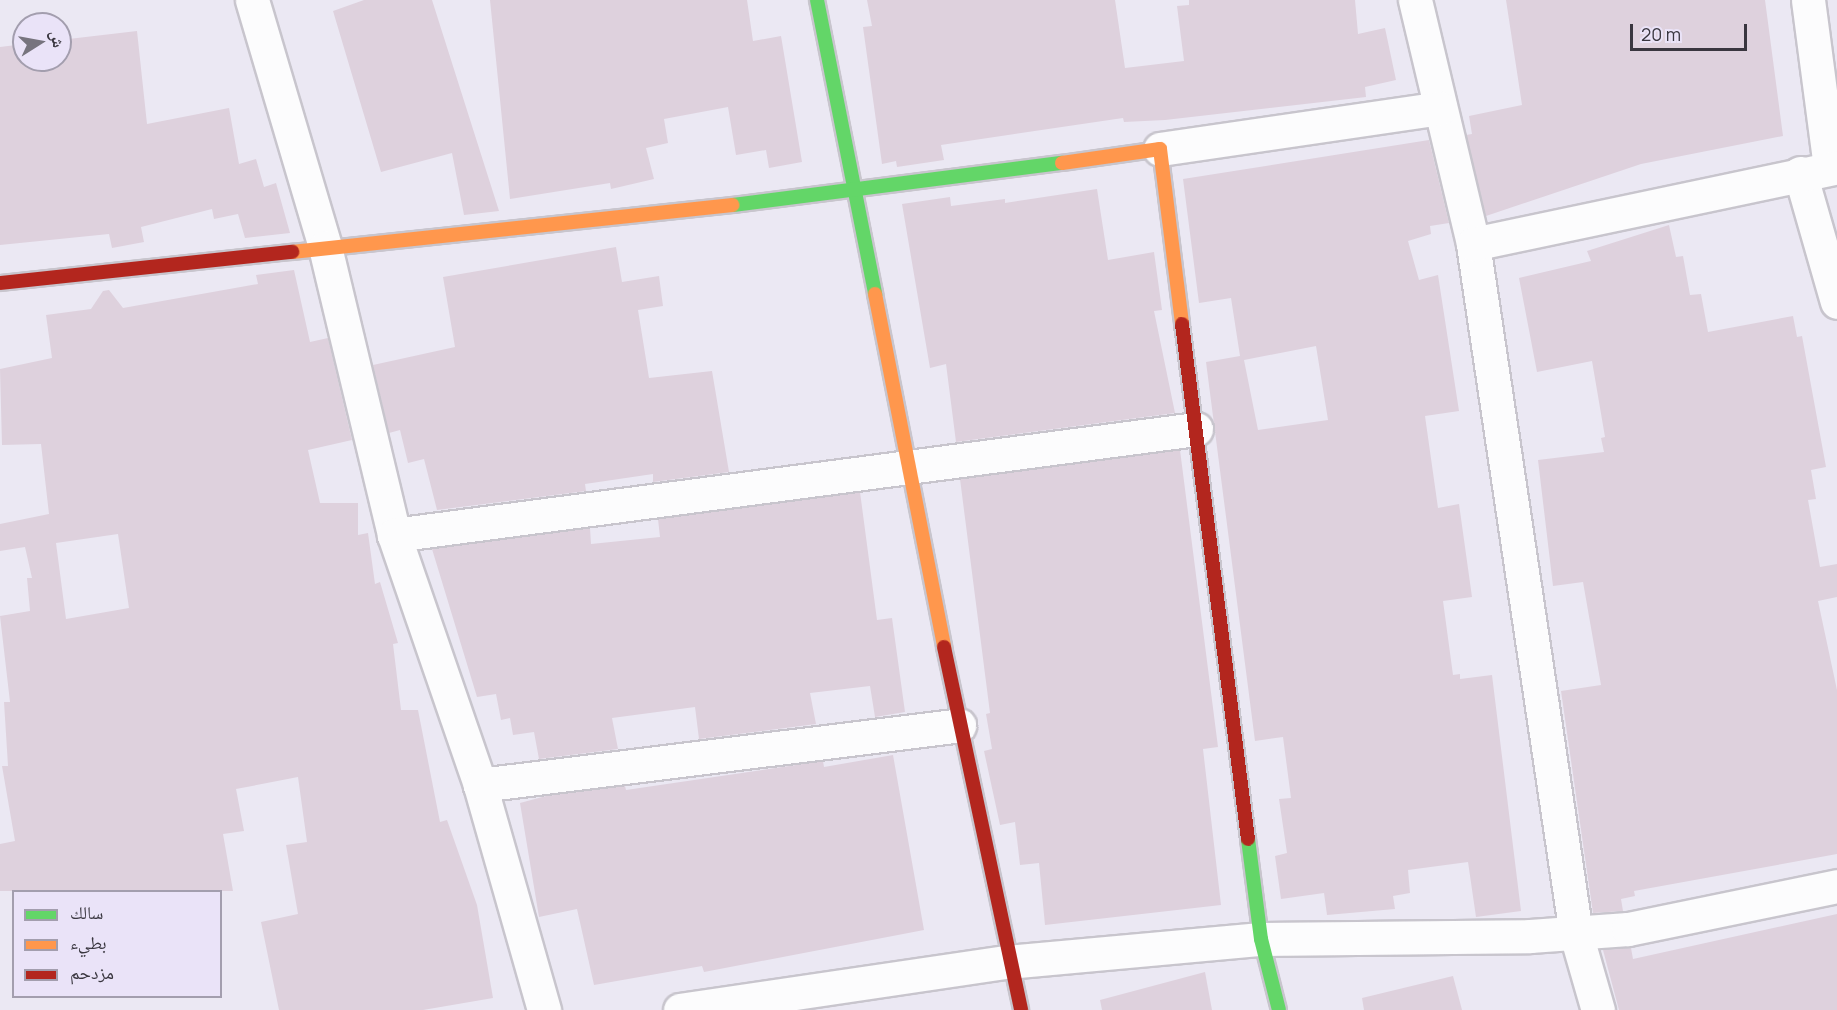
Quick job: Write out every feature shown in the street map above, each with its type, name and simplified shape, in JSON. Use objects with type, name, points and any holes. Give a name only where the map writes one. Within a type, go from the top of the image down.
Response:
[{"type":"street","points":[[252,0],[325,247],[394,535],[480,785],[544,1010]]},
{"type":"street","points":[[817,0],[852,192],[959,725],[1007,962],[1021,1010]]},
{"type":"street","points":[[1415,0],[1473,244],[1576,934],[1598,1010]]},
{"type":"street","points":[[1808,0],[1822,169],[1837,302]]},
{"type":"street","points":[[0,283],[852,192],[1440,108]]},
{"type":"street","points":[[1160,149],[1261,939],[1280,1010]]},
{"type":"street","points":[[1473,244],[1822,169]]},
{"type":"street","points":[[394,535],[907,465],[1196,429]]},
{"type":"street","points":[[480,785],[959,725]]},
{"type":"street","points":[[680,1010],[777,1003],[1007,962],[1261,939],[1576,934],[1670,922],[1837,886]]},
{"type":"building","points":[[364,0],[432,0],[499,211],[464,215],[452,153],[381,172],[333,11]]},
{"type":"building","points":[[490,0],[747,0],[753,41],[781,36],[802,162],[769,168],[766,150],[736,155],[728,107],[664,119],[668,143],[646,148],[654,179],[611,189],[610,183],[510,199]]},
{"type":"building","points":[[867,0],[1115,0],[1125,68],[1184,61],[1177,6],[1189,5],[1189,0],[1355,0],[1358,34],[1385,28],[1396,80],[1365,87],[1366,97],[1165,120],[1124,122],[1123,118],[941,145],[944,160],[897,167],[896,161],[882,164],[863,27],[872,26]]},
{"type":"building","points":[[1506,0],[1765,0],[1783,136],[1641,164],[1486,216],[1466,135],[1472,134],[1469,116],[1522,105]]},
{"type":"building","points":[[137,31],[147,124],[229,108],[239,164],[256,159],[264,187],[276,183],[290,233],[245,238],[238,214],[214,219],[212,209],[141,227],[144,242],[112,248],[109,234],[0,245],[0,47],[12,46],[12,72],[72,72],[72,39]]},
{"type":"building","points":[[1429,140],[1449,223],[1430,226],[1431,234],[1408,241],[1419,280],[1438,275],[1459,411],[1425,416],[1438,508],[1459,504],[1472,597],[1443,601],[1453,675],[1460,674],[1460,679],[1492,675],[1521,911],[1476,917],[1468,862],[1408,870],[1410,893],[1393,896],[1395,909],[1327,915],[1324,893],[1281,899],[1275,856],[1287,853],[1279,799],[1291,798],[1283,737],[1255,741],[1206,362],[1240,356],[1231,298],[1199,303],[1183,179]],"holes":[[[1316,346],[1328,420],[1258,430],[1244,360]]]},
{"type":"building","points":[[1097,189],[1108,260],[1154,252],[1162,310],[1154,311],[1175,413],[956,442],[946,364],[930,368],[902,204],[950,197],[951,206],[1005,199],[1005,203]]},
{"type":"building","points":[[1669,225],[1676,257],[1683,256],[1690,295],[1701,294],[1708,332],[1793,316],[1797,337],[1802,336],[1826,467],[1811,470],[1816,499],[1808,500],[1820,567],[1837,564],[1837,597],[1818,601],[1837,690],[1837,854],[1634,891],[1635,896],[1621,899],[1623,911],[1593,913],[1561,691],[1601,685],[1583,582],[1553,586],[1538,460],[1604,452],[1601,438],[1605,437],[1592,361],[1537,372],[1519,278],[1591,261],[1587,251]]},
{"type":"building","points":[[616,247],[622,282],[659,276],[663,306],[638,310],[649,378],[712,371],[729,472],[653,482],[653,474],[585,484],[586,491],[437,510],[424,459],[408,463],[400,430],[389,433],[373,365],[455,347],[443,277]]},
{"type":"building","points":[[294,270],[310,342],[328,338],[352,440],[308,450],[320,503],[358,503],[358,535],[368,533],[375,584],[380,582],[398,643],[393,644],[401,710],[418,710],[440,822],[447,820],[477,905],[493,998],[423,1010],[279,1010],[261,922],[298,914],[286,845],[307,842],[298,777],[236,789],[244,831],[223,834],[233,891],[0,891],[0,844],[15,841],[2,766],[8,766],[4,702],[10,702],[0,616],[30,611],[27,578],[32,578],[25,547],[0,551],[0,524],[49,514],[41,444],[2,445],[0,369],[52,358],[46,315],[91,309],[103,291],[109,290],[123,308],[258,284],[256,275]],"holes":[[[118,534],[129,608],[66,619],[56,543]]]},
{"type":"building","points":[[1180,450],[1218,747],[1203,749],[1221,905],[1045,925],[1039,863],[1020,865],[1015,822],[1000,825],[984,751],[992,749],[986,714],[990,713],[960,479]]},
{"type":"building","points":[[860,492],[877,620],[892,618],[905,712],[875,717],[870,686],[810,693],[816,724],[699,739],[695,707],[612,718],[618,749],[539,759],[534,732],[513,735],[510,718],[501,720],[496,694],[477,697],[432,549],[590,528],[591,544],[660,537],[658,519]]},
{"type":"building","points":[[893,755],[924,930],[704,972],[702,966],[594,985],[577,909],[539,917],[520,803],[546,796],[625,786],[626,790],[823,761],[824,767]]},
{"type":"building","points":[[1837,914],[1837,1010],[1619,1010],[1603,950],[1631,948],[1633,959]]},
{"type":"building","points":[[1205,972],[1212,1010],[1102,1010],[1100,1000]]},
{"type":"building","points":[[1453,976],[1462,1010],[1364,1010],[1362,998]]},
{"type":"traffic: fast","points":[[817,0],[875,294]]},
{"type":"traffic: fast","points":[[733,205],[1062,163]]},
{"type":"traffic: fast","points":[[1248,839],[1261,939],[1279,1010]]},
{"type":"traffic: slow","points":[[1062,163],[1160,149],[1182,324]]},
{"type":"traffic: slow","points":[[292,252],[733,205]]},
{"type":"traffic: slow","points":[[875,294],[944,647]]},
{"type":"traffic: jam","points":[[0,283],[292,252]]},
{"type":"traffic: jam","points":[[1182,324],[1248,839]]},
{"type":"traffic: jam","points":[[944,647],[1021,1010]]}]
